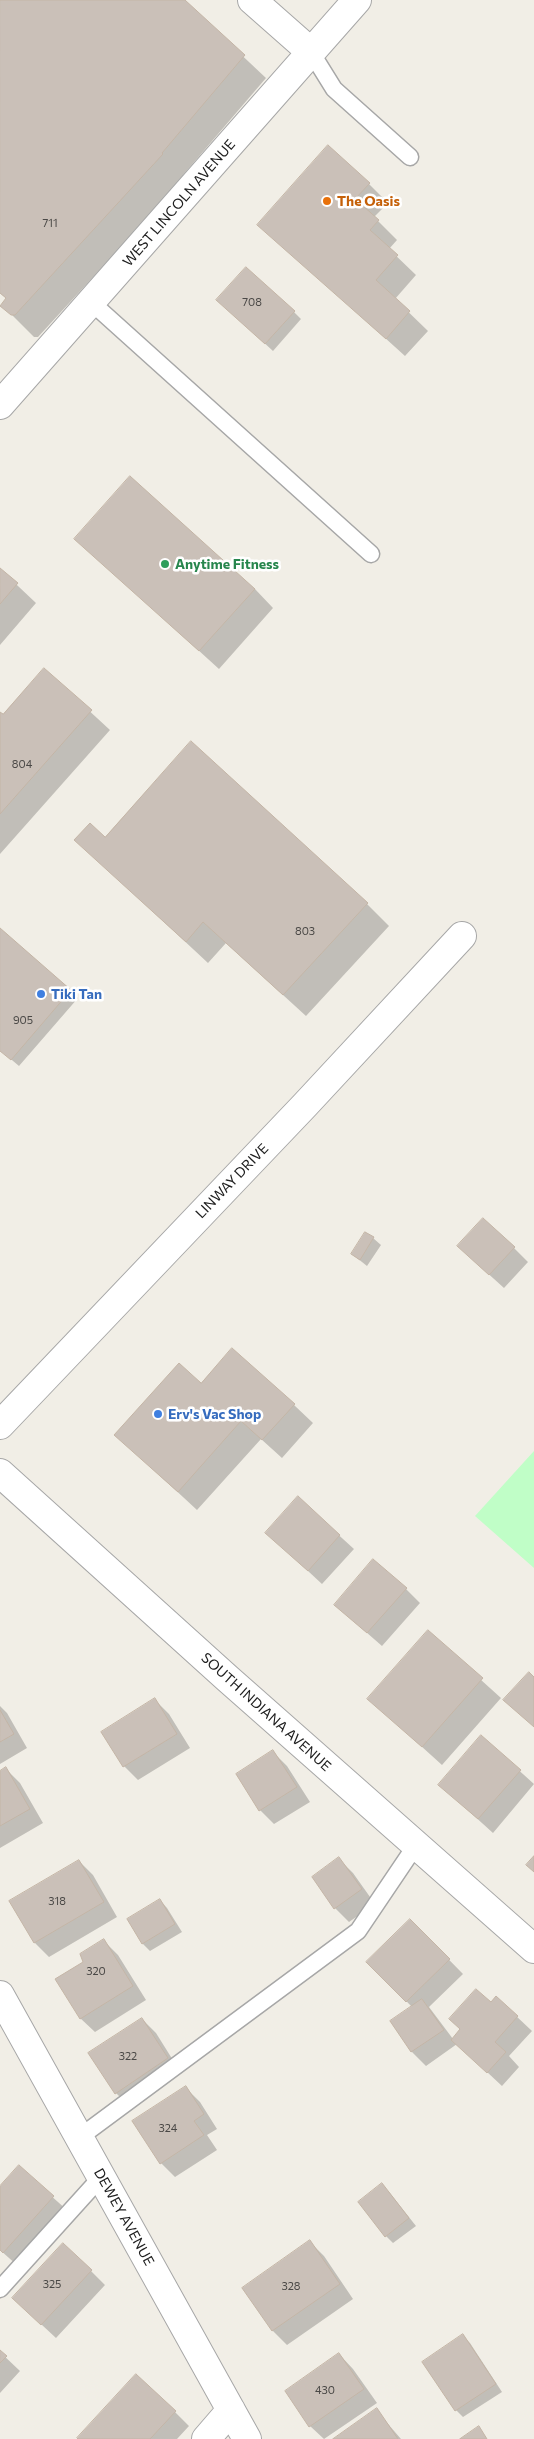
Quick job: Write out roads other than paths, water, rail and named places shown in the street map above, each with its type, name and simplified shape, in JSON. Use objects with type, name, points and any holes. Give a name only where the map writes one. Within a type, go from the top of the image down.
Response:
[{"type":"street","points":[[252,0],[311,52]]},
{"type":"street","name":"WEST LINCOLN AVENUE","points":[[0,405],[357,0]]},
{"type":"street","name":"LINWAY DRIVE","points":[[0,1425],[305,1105],[462,936]]},
{"type":"street","name":"SOUTH INDIANA AVENUE","points":[[0,1473],[416,1846],[534,1949]]},
{"type":"street","name":"DEWEY AVENUE","points":[[0,1995],[247,2439]]},
{"type":"street","points":[[206,2439],[232,2410]]},
{"type":"lane","points":[[311,52],[334,90],[410,157]]},
{"type":"lane","points":[[91,302],[371,554]]},
{"type":"lane","points":[[80,2137],[358,1932],[416,1846]]},
{"type":"lane","points":[[0,2289],[102,2176]]},
{"type":"place","name":"The Oasis","points":[[327,201]]},
{"type":"place","name":"Anytime Fitness","points":[[165,564]]},
{"type":"place","name":"Tiki Tan","points":[[41,994]]},
{"type":"place","name":"Erv's Vac Shop","points":[[158,1414]]}]
